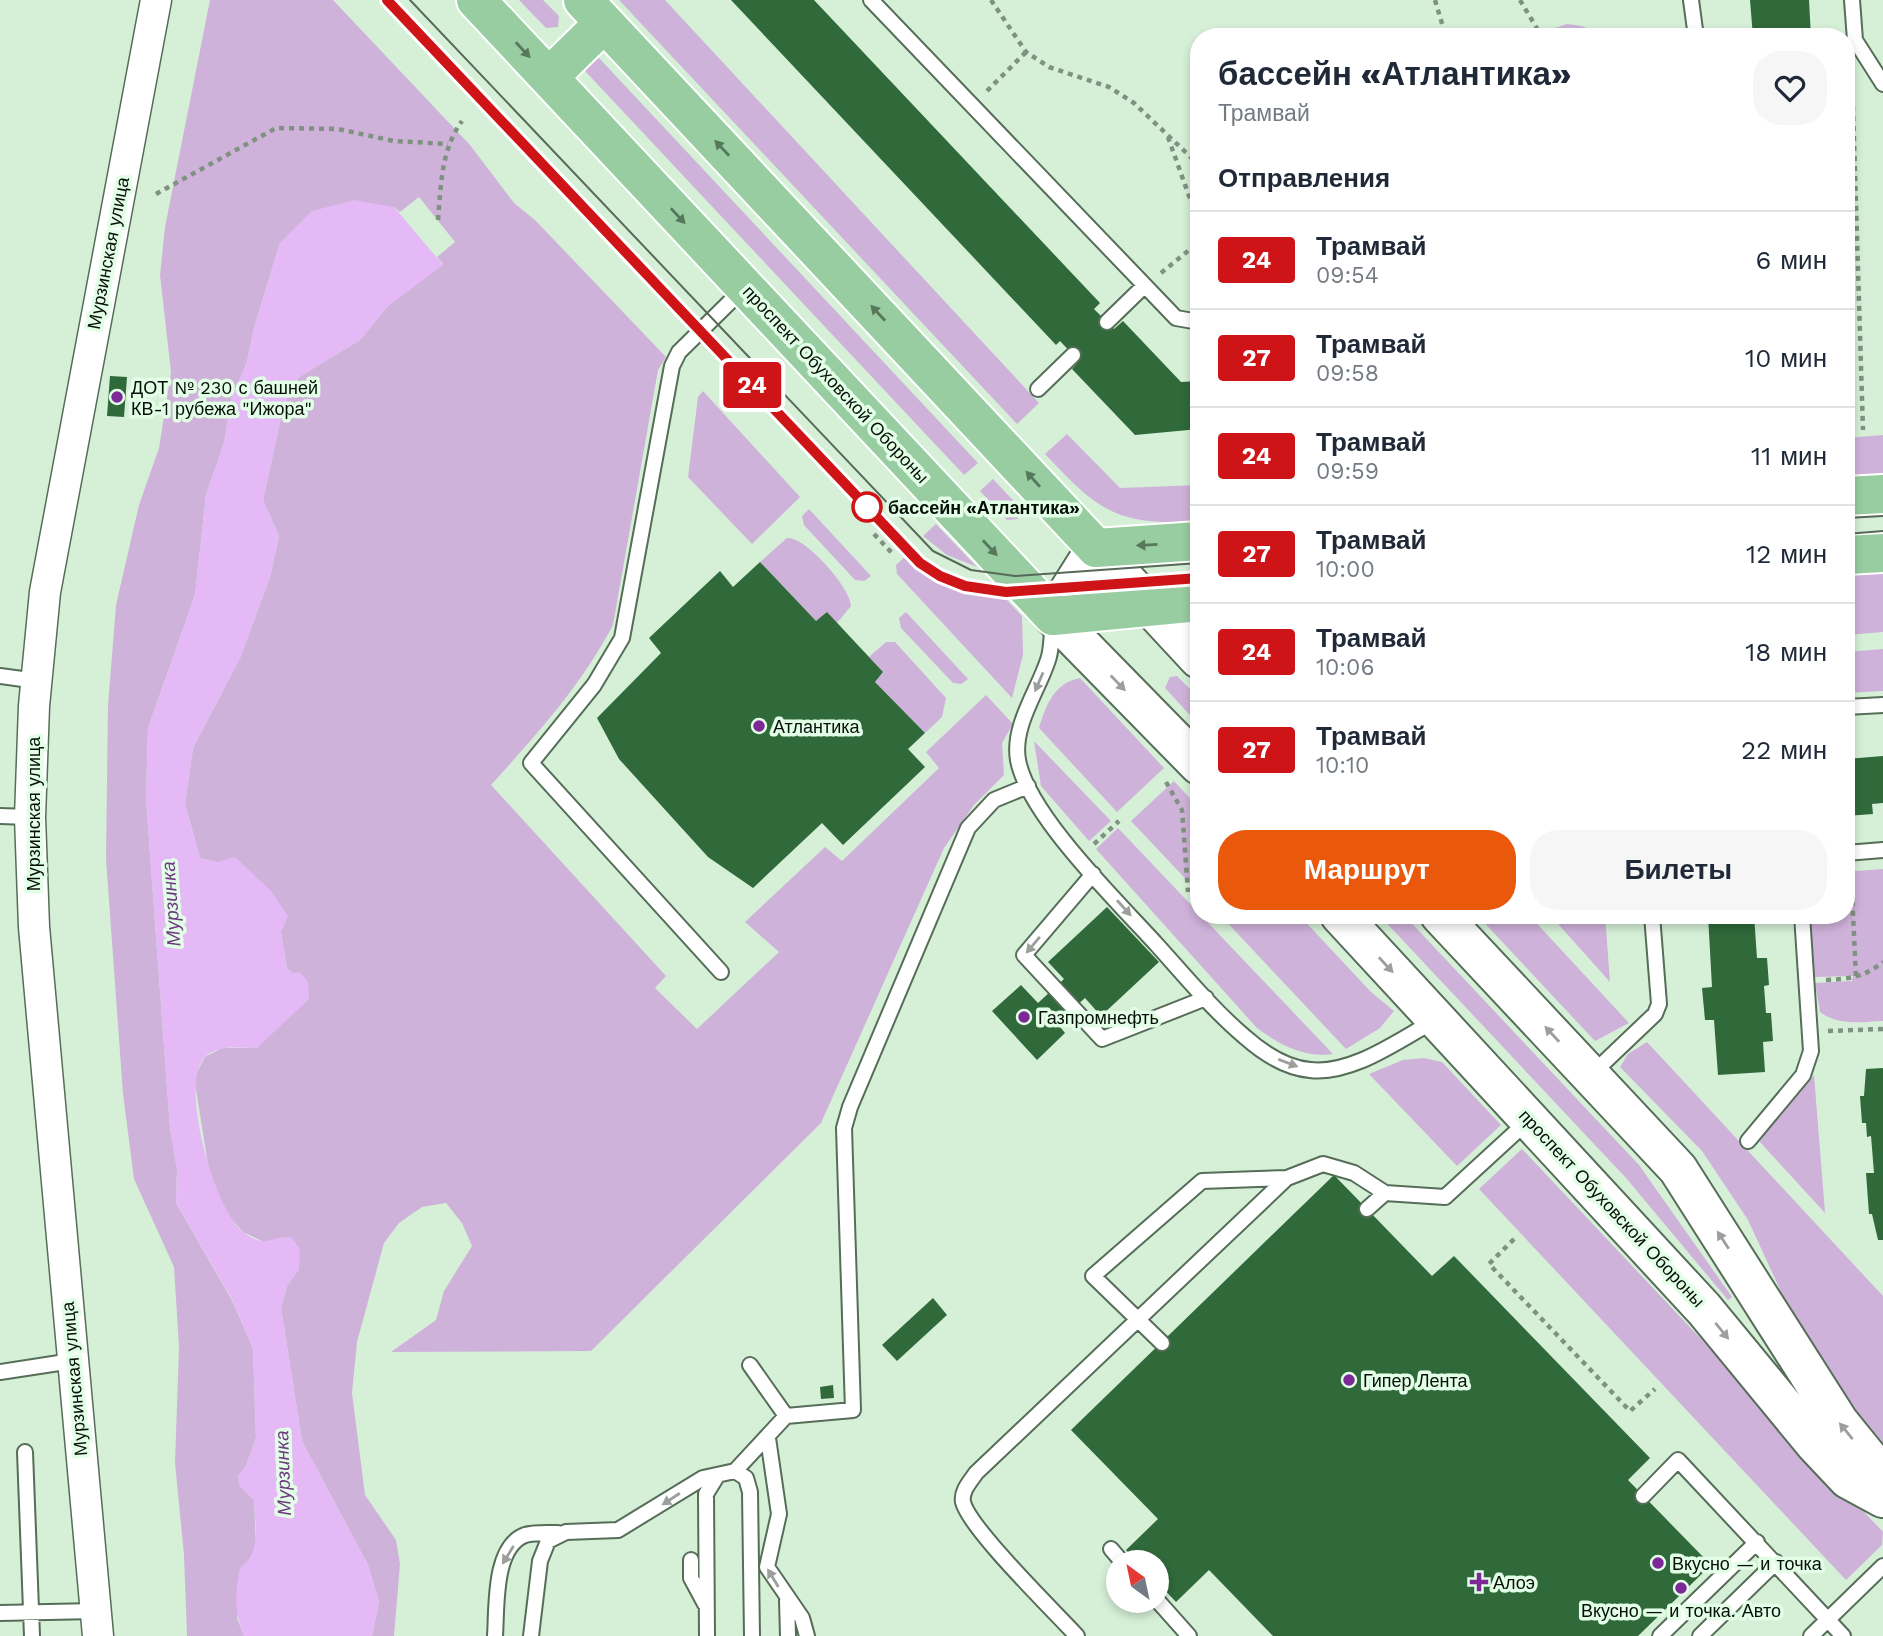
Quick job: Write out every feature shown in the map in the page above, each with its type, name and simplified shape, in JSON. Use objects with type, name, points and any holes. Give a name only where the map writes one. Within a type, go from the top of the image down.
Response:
[{"type":"main road","name":"проспект Обуховской Обороны","points":[[476,0],[1053,616]]},
{"type":"main road","points":[[549,77],[594,12],[1096,548],[1190,542]]},
{"type":"main road","points":[[1855,496],[1883,494]]},
{"type":"main road","points":[[1855,555],[1883,553]]},
{"type":"main road","points":[[1053,616],[1190,603]]},
{"type":"street","name":"Мурзинская улица","points":[[97,1623],[34,927],[30,817],[45,592],[156,0]]},
{"type":"street","points":[[1053,616],[1096,548],[1190,649]]},
{"type":"street","name":"проспект Обуховской Обороны","points":[[1053,616],[1183,775]]},
{"type":"street","name":"проспект Обуховской Обороны","points":[[1348,924],[1704,1309],[1831,1461],[1848,1479],[1883,1499]]},
{"type":"street","points":[[1448,924],[1678,1169],[1839,1422],[1869,1459],[1883,1488]]},
{"type":"lane","points":[[871,0],[1144,286],[1176,318],[1190,320]]},
{"type":"lane","points":[[1691,0],[1695,28]]},
{"type":"lane","points":[[1852,0],[1854,28]]},
{"type":"lane","points":[[1855,40],[1883,84]]},
{"type":"lane","points":[[1107,322],[1144,286]]},
{"type":"lane","points":[[721,972],[531,762],[594,685],[622,638],[675,359],[686,344],[745,287]]},
{"type":"lane","points":[[1038,389],[1073,355]]},
{"type":"lane","points":[[1053,616],[1049,657],[1022,721],[1018,759],[1028,786],[1048,819],[1093,874],[1206,998],[1245,1037],[1272,1057],[1311,1070],[1349,1064],[1437,1019]]},
{"type":"lane","points":[[0,676],[37,681]]},
{"type":"lane","points":[[1855,707],[1883,705]]},
{"type":"lane","points":[[495,1636],[500,1568],[509,1549],[524,1535],[618,1530],[703,1478],[735,1471],[786,1416],[853,1410],[844,1128],[850,1107],[968,828],[994,800],[1028,786]]},
{"type":"lane","points":[[0,816],[30,817]]},
{"type":"lane","points":[[1855,852],[1883,850]]},
{"type":"lane","points":[[1093,874],[1024,955],[1102,1039],[1206,998]]},
{"type":"lane","points":[[1591,1075],[1655,1014],[1660,1004],[1654,924]]},
{"type":"lane","points":[[1748,1141],[1803,1075],[1811,1051],[1803,924]]},
{"type":"lane","points":[[1162,1343],[1093,1276],[1202,1181],[1287,1178],[1323,1164],[1354,1173],[1385,1193],[1445,1197],[1530,1119]]},
{"type":"lane","points":[[1077,1636],[981,1532],[963,1503],[964,1490],[976,1473],[1287,1178]]},
{"type":"lane","points":[[1367,1209],[1385,1193]]},
{"type":"lane","points":[[0,1372],[72,1361]]},
{"type":"lane","points":[[750,1365],[786,1416]]},
{"type":"lane","points":[[768,1438],[779,1514],[767,1567],[787,1600],[802,1618],[807,1636]]},
{"type":"lane","points":[[25,1452],[33,1636]]},
{"type":"lane","points":[[1643,1496],[1678,1460],[1843,1636]]},
{"type":"lane","points":[[735,1471],[746,1478],[750,1492],[752,1636]]},
{"type":"lane","points":[[707,1636],[706,1494],[716,1476]]},
{"type":"lane","points":[[531,1636],[540,1561],[548,1541],[566,1532]]},
{"type":"lane","points":[[1660,1636],[1757,1542]]},
{"type":"lane","points":[[691,1560],[691,1578],[707,1607]]},
{"type":"lane","points":[[1700,1636],[1776,1562]]},
{"type":"lane","points":[[1811,1636],[1883,1566]]},
{"type":"lane","points":[[787,1600],[788,1636]]},
{"type":"lane","points":[[752,1603],[758,1601],[759,1617]]},
{"type":"lane","points":[[0,1613],[32,1613],[97,1623]]},
{"type":"lane","points":[[1169,1614],[1189,1636]]},
{"type":"path","points":[[991,0],[1026,52],[1049,67],[1109,88],[1134,103],[1190,157]]},
{"type":"path","points":[[1436,0],[1444,28]]},
{"type":"path","points":[[1520,0],[1537,28]]},
{"type":"path","points":[[971,107],[1026,52]]},
{"type":"path","points":[[438,220],[440,185],[449,145],[462,121]]},
{"type":"path","points":[[156,194],[276,128],[338,129],[394,141],[449,145]]},
{"type":"path","points":[[1168,136],[1190,198]]},
{"type":"path","points":[[1855,223],[1863,430]]},
{"type":"path","points":[[1144,286],[1190,250]]},
{"type":"path","points":[[874,534],[893,554]]},
{"type":"path","points":[[1183,775],[1182,810],[1188,892]]},
{"type":"path","points":[[1080,857],[1119,821]]},
{"type":"path","points":[[1854,924],[1856,978]]},
{"type":"path","points":[[1812,980],[1856,978],[1868,974],[1883,962]]},
{"type":"path","points":[[1810,1032],[1883,1029]]},
{"type":"path","points":[[1514,1239],[1489,1264],[1630,1411],[1655,1389]]},
{"type":"shaded area","points":[[210,0],[333,0],[470,145],[514,203],[535,220],[666,357],[658,370],[613,625],[572,689],[491,785],[666,976],[655,988],[697,1029],[779,952],[745,922],[825,847],[842,861],[939,768],[926,752],[986,695],[1013,724],[1002,743],[1004,775],[974,805],[944,848],[821,1123],[591,1351],[391,1352],[436,1320],[444,1291],[472,1246],[462,1223],[446,1203],[422,1207],[399,1223],[384,1243],[357,1342],[352,1393],[365,1495],[396,1540],[400,1564],[394,1636],[372,1636],[379,1602],[368,1565],[302,1441],[281,1308],[287,1286],[299,1269],[285,1237],[268,1244],[243,1232],[226,1213],[209,1171],[194,1077],[205,1057],[222,1048],[257,1048],[293,973],[287,969],[281,933],[217,862],[200,858],[185,804],[193,748],[240,658],[270,577],[279,536],[263,500],[284,404],[299,377],[360,340],[388,306],[443,264],[437,257],[455,242],[419,197],[400,212],[394,207],[280,243],[254,328],[247,362],[231,400],[224,443],[206,495],[195,595],[148,728],[146,799],[170,1128],[177,1169],[176,1203],[233,1302],[253,1349],[256,1438],[239,1485],[254,1500],[256,1546],[237,1618],[244,1636],[187,1636],[184,1555],[175,1463],[179,1347],[174,1267],[134,1179],[123,1094],[106,859],[108,705],[116,605],[139,505],[159,448],[171,372],[160,275],[165,227]]},
{"type":"shaded area","points":[[519,0],[543,0],[559,16],[558,27],[546,28]]},
{"type":"shaded area","points":[[619,0],[665,0],[1039,403],[1017,424]]},
{"type":"shaded area","points":[[1567,24],[1587,28],[1555,28]]},
{"type":"shaded area","points":[[593,56],[599,58],[978,463],[964,475],[585,71],[583,65]]},
{"type":"shaded area","points":[[703,391],[800,497],[752,544],[688,477],[698,397]]},
{"type":"shaded area","points":[[1067,434],[1120,488],[1190,485],[1190,521],[1149,521],[1112,511],[1080,489],[1045,454]]},
{"type":"shaded area","points":[[1883,435],[1883,473],[1855,475],[1855,437]]},
{"type":"shaded area","points":[[993,479],[1020,508],[1018,519],[1007,520],[980,491]]},
{"type":"shaded area","points":[[809,509],[871,576],[864,581],[855,580],[804,525],[802,516]]},
{"type":"shaded area","points":[[936,524],[977,567],[947,555],[923,536]]},
{"type":"shaded area","points":[[787,538],[805,545],[826,564],[844,588],[851,606],[837,623],[827,613],[816,621],[760,562]]},
{"type":"shaded area","points":[[906,556],[937,581],[964,592],[1005,598],[1022,616],[1023,655],[1012,698],[897,574],[896,565]]},
{"type":"shaded area","points":[[1883,573],[1883,632],[1855,634],[1855,575]]},
{"type":"shaded area","points":[[906,612],[968,679],[961,684],[953,683],[901,628],[899,618]]},
{"type":"shaded area","points":[[886,642],[895,642],[946,698],[942,717],[925,733],[875,682],[883,672],[869,657]]},
{"type":"shaded area","points":[[1883,649],[1883,691],[1855,693],[1855,651]]},
{"type":"shaded area","points":[[1177,676],[1190,689],[1190,715],[1165,688],[1170,677]]},
{"type":"shaded area","points":[[1080,678],[1164,768],[1117,812],[1039,728],[1052,696],[1064,685]]},
{"type":"shaded area","points":[[1034,741],[1111,821],[1089,841],[1041,786]]},
{"type":"shaded area","points":[[1174,781],[1190,798],[1190,883],[1131,821]]},
{"type":"shaded area","points":[[1118,828],[1190,904],[1190,924],[1209,924],[1333,1054],[1312,1054],[1293,1049],[1257,1028],[1096,849]]},
{"type":"shaded area","points":[[1883,869],[1883,1021],[1850,1022],[1820,1012],[1815,983],[1852,981],[1853,976],[1814,977],[1811,924],[1855,924],[1855,871]]},
{"type":"shaded area","points":[[1228,924],[1307,924],[1371,992],[1394,1011],[1380,1028],[1346,1049]]},
{"type":"shaded area","points":[[1387,924],[1412,924],[1639,1165],[1732,1297],[1728,1300],[1626,1178]]},
{"type":"shaded area","points":[[1485,924],[1537,924],[1629,1023],[1595,1041]]},
{"type":"shaded area","points":[[1558,924],[1606,924],[1610,982]]},
{"type":"shaded area","points":[[1647,1042],[1883,1296],[1883,1451],[1806,1346],[1748,1220],[1702,1151],[1620,1067],[1628,1054]]},
{"type":"shaded area","points":[[1424,1058],[1442,1062],[1501,1125],[1457,1166],[1369,1074],[1403,1060]]},
{"type":"shaded area","points":[[1814,1075],[1825,1213],[1759,1141]]},
{"type":"shaded area","points":[[1522,1149],[1883,1532],[1882,1545],[1846,1580],[1479,1189]]},
{"type":"water","name":"Мурзинка","points":[[354,200],[394,207],[443,265],[388,306],[360,340],[299,377],[284,404],[263,500],[279,536],[270,577],[240,658],[193,748],[185,804],[200,858],[217,862],[235,857],[272,892],[288,916],[281,933],[287,969],[293,973],[299,972],[308,981],[309,999],[257,1048],[223,1048],[205,1057],[198,1071],[198,1118],[211,1173],[221,1198],[242,1231],[262,1241],[291,1237],[300,1249],[299,1269],[287,1286],[281,1308],[302,1441],[368,1565],[379,1602],[372,1636],[244,1636],[237,1610],[237,1585],[240,1568],[252,1554],[256,1529],[254,1501],[239,1485],[238,1475],[246,1466],[256,1438],[253,1349],[233,1301],[176,1203],[177,1169],[170,1128],[146,799],[148,728],[195,595],[206,495],[224,443],[231,400],[247,362],[254,328],[280,243],[312,211]]},
{"type":"building","points":[[731,0],[814,0],[1100,303],[1094,309],[1114,329],[1123,321],[1181,382],[1190,382],[1190,430],[1135,435],[1072,369],[1079,361],[1060,341],[1056,345]]},
{"type":"building","points":[[1750,0],[1809,0],[1811,28],[1752,28]]},
{"type":"building","name":"ДОТ № 230 с башней КВ-1 рубежа \"Ижора\"","points":[[110,376],[127,377],[124,417],[107,416]]},
{"type":"building","name":"Атлантика","points":[[760,562],[816,621],[827,612],[883,672],[875,682],[925,733],[908,749],[925,767],[843,845],[822,823],[753,888],[708,857],[619,759],[597,718],[661,653],[649,638],[720,571],[733,587]]},
{"type":"building","points":[[1883,756],[1883,803],[1872,804],[1873,814],[1855,815],[1855,758]]},
{"type":"building","points":[[1107,907],[1159,962],[1101,1016],[1085,998],[1057,1023],[1065,1033],[1037,1060],[992,1011],[1021,985],[1038,1003],[1064,979],[1048,962]]},
{"type":"building","points":[[1708,924],[1755,924],[1757,958],[1767,958],[1769,985],[1764,986],[1766,1013],[1771,1013],[1773,1041],[1763,1042],[1765,1072],[1718,1075],[1714,1020],[1705,1020],[1702,988],[1712,987]]},
{"type":"building","points":[[1883,1068],[1883,1240],[1878,1240],[1872,1214],[1869,1214],[1866,1173],[1874,1173],[1871,1136],[1867,1137],[1866,1123],[1862,1123],[1860,1096],[1864,1096],[1866,1069]]},
{"type":"building","name":"Гипер Лента","points":[[1334,1175],[1432,1276],[1454,1256],[1650,1458],[1628,1480],[1711,1565],[1638,1636],[1273,1636],[1209,1570],[1176,1602],[1169,1595],[1169,1550],[1126,1550],[1158,1519],[1071,1430]]},
{"type":"building","points":[[933,1298],[947,1315],[897,1361],[882,1345]]},
{"type":"building","points":[[833,1385],[834,1398],[821,1399],[820,1387]]},
{"type":"tram line","points":[[387,0],[921,563],[940,576],[965,586],[1006,592],[1190,579]]},
{"type":"tram line","name":"24","points":[[387,0],[920,563],[940,576],[986,591],[1006,592],[1190,578]]},
{"type":"tram line","points":[[410,0],[933,551],[971,570],[1015,576],[1190,564]]},
{"type":"tram line","points":[[1855,518],[1883,516]]},
{"type":"tram line","points":[[1855,533],[1883,531]]},
{"type":"place","name":"ДОТ № 230 с башней КВ-1 рубежа \"Ижора\"","points":[[117,397]]},
{"type":"place","name":"бассейн «Атлантика»","points":[[867,507]]},
{"type":"place","name":"Атлантика","points":[[759,726]]},
{"type":"place","name":"Газпромнефть","points":[[1024,1017]]},
{"type":"place","name":"Гипер Лента","points":[[1349,1380]]},
{"type":"place","name":"Вкусно — и точка","points":[[1658,1563]]},
{"type":"place","name":"Алоэ","points":[[1479,1582]]},
{"type":"place","name":"Вкусно — и точка. Авто","points":[[1681,1588]]}]
